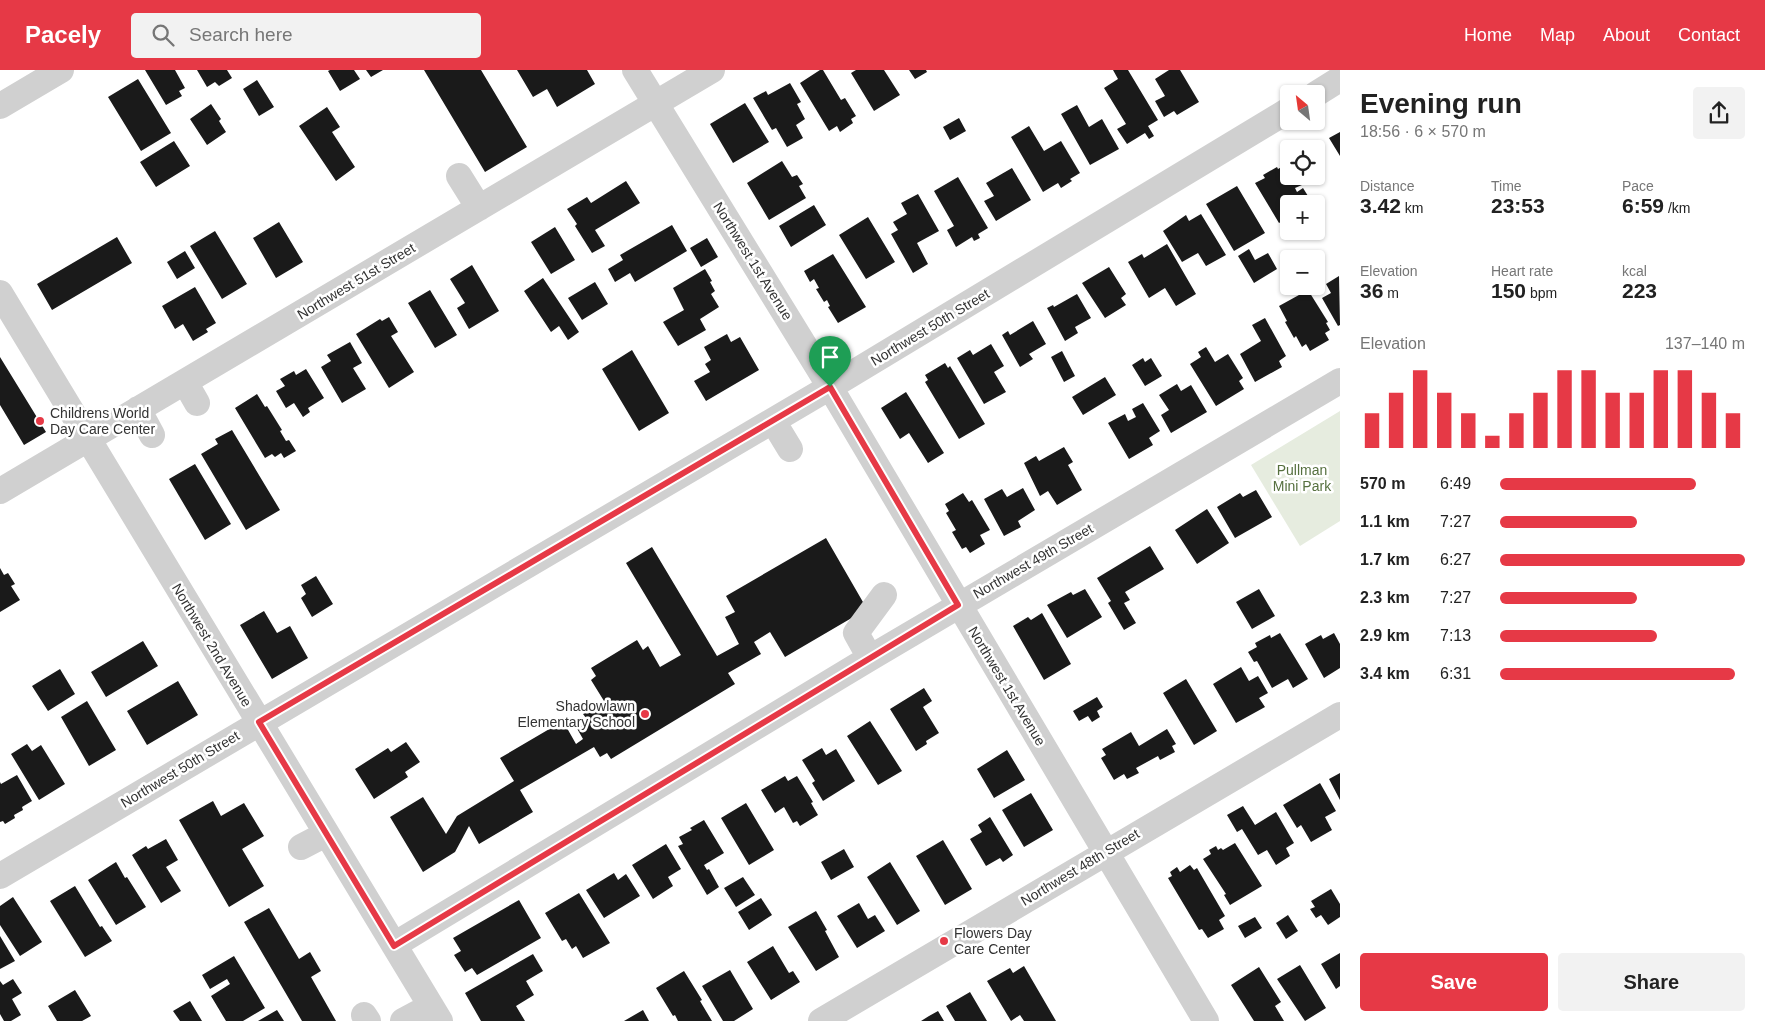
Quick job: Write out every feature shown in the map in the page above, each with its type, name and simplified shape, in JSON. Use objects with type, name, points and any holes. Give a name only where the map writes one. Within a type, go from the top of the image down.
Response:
[{"type":"street","points":[[0,106],[61,70]]},
{"type":"street","name":"Northwest 1st Avenue","points":[[635,70],[830,387],[1206,1021]]},
{"type":"street","name":"Northwest 51st Street","points":[[0,491],[138,410],[191,393],[479,208],[712,70]]},
{"type":"street","points":[[1325,88],[1340,79]]},
{"type":"street","name":"Northwest 50th Street","points":[[0,876],[773,421],[1280,115]]},
{"type":"street","points":[[459,176],[479,208]]},
{"type":"street","name":"Northwest 2nd Avenue","points":[[0,293],[435,1013]]},
{"type":"street","name":"Northwest 49th Street","points":[[394,946],[958,605],[1340,381]]},
{"type":"street","points":[[138,410],[152,435]]},
{"type":"street","points":[[773,421],[790,450]]},
{"type":"street","points":[[870,658],[856,633],[884,595]]},
{"type":"street","name":"Northwest 48th Street","points":[[822,1021],[1340,714]]},
{"type":"street","points":[[301,848],[326,834]]},
{"type":"street","points":[[403,1021],[435,1013]]},
{"type":"green space","name":"Pullman Mini Park","points":[[1340,411],[1340,521],[1300,546],[1251,465]]},
{"type":"building","points":[[145,70],[175,70],[185,88],[179,91],[182,96],[166,105]]},
{"type":"building","points":[[197,70],[227,70],[232,78],[219,86],[215,82],[207,87]]},
{"type":"building","points":[[354,70],[360,79],[340,91],[328,71]]},
{"type":"building","points":[[366,70],[383,70],[371,77]]},
{"type":"building","points":[[424,70],[481,70],[527,147],[485,172]]},
{"type":"building","points":[[517,70],[587,70],[595,84],[557,107],[547,89],[533,97]]},
{"type":"building","points":[[823,70],[841,100],[845,98],[856,116],[851,119],[853,123],[840,132],[837,126],[829,131],[800,83]]},
{"type":"building","points":[[856,70],[884,70],[900,95],[874,111],[851,73]]},
{"type":"building","points":[[909,70],[926,70],[927,72],[915,79]]},
{"type":"building","points":[[1113,70],[1128,70],[1158,120],[1148,126],[1154,136],[1149,139],[1145,133],[1127,144],[1117,129],[1126,124],[1104,88],[1118,79]]},
{"type":"building","points":[[1169,70],[1180,70],[1199,102],[1177,115],[1174,111],[1164,117],[1155,101],[1165,96],[1155,79]]},
{"type":"building","points":[[138,79],[171,133],[141,151],[108,97]]},
{"type":"building","points":[[257,80],[274,107],[259,116],[243,89]]},
{"type":"building","points":[[790,83],[801,102],[797,104],[805,119],[796,125],[803,138],[787,147],[776,128],[772,130],[753,98],[766,91],[768,95]]},
{"type":"building","points":[[745,103],[769,142],[733,163],[710,124]]},
{"type":"building","points":[[211,104],[221,119],[219,121],[226,132],[207,145],[190,119]]},
{"type":"building","points":[[1077,105],[1089,127],[1102,119],[1119,149],[1090,165],[1061,114]]},
{"type":"building","points":[[327,107],[340,127],[332,132],[355,167],[336,181],[299,126]]},
{"type":"building","points":[[959,118],[966,131],[950,140],[943,127]]},
{"type":"building","points":[[1029,126],[1044,151],[1061,141],[1080,173],[1070,179],[1072,181],[1061,188],[1058,183],[1043,192],[1011,137]]},
{"type":"building","points":[[1340,132],[1340,156],[1329,138]]},
{"type":"building","points":[[174,141],[190,166],[156,187],[140,162]]},
{"type":"building","points":[[782,161],[792,177],[797,175],[803,184],[799,186],[806,198],[769,220],[747,183]]},
{"type":"building","points":[[1277,167],[1278,169],[1280,168],[1280,185],[1302,185],[1295,188],[1297,192],[1303,188],[1307,195],[1280,195],[1279,223],[1255,183],[1265,178],[1263,175]]},
{"type":"building","points":[[1012,168],[1031,200],[996,221],[984,201],[994,196],[986,183]]},
{"type":"building","points":[[958,177],[988,228],[978,234],[980,238],[974,241],[972,237],[956,247],[947,230],[954,226],[934,191]]},
{"type":"building","points":[[626,181],[640,203],[595,230],[605,246],[592,253],[567,209],[587,197],[591,203]]},
{"type":"building","points":[[1237,186],[1265,233],[1234,251],[1206,204]]},
{"type":"building","points":[[918,194],[939,231],[917,243],[928,264],[913,273],[891,234],[898,230],[893,222],[907,214],[901,203]]},
{"type":"building","points":[[814,205],[826,225],[791,247],[779,226]]},
{"type":"building","points":[[1201,214],[1226,255],[1206,266],[1198,253],[1182,262],[1163,231],[1186,215],[1189,221]]},
{"type":"building","points":[[868,217],[895,262],[866,279],[839,235]]},
{"type":"building","points":[[279,222],[303,262],[276,278],[253,238]]},
{"type":"building","points":[[672,225],[687,251],[635,282],[630,273],[615,282],[608,269],[623,260],[620,255]]},
{"type":"building","points":[[555,227],[575,260],[551,274],[531,242]]},
{"type":"building","points":[[215,231],[247,284],[222,299],[190,246]]},
{"type":"building","points":[[117,237],[132,263],[52,310],[37,284]]},
{"type":"building","points":[[707,238],[718,257],[701,267],[690,248]]},
{"type":"building","points":[[1167,244],[1196,294],[1176,306],[1165,288],[1149,298],[1128,262],[1142,254],[1144,258]]},
{"type":"building","points":[[1249,249],[1255,260],[1268,253],[1277,269],[1254,283],[1238,256]]},
{"type":"building","points":[[185,251],[195,268],[177,279],[167,262]]},
{"type":"building","points":[[833,254],[866,307],[838,323],[828,307],[830,306],[827,300],[824,302],[816,289],[819,288],[814,279],[810,282],[804,271]]},
{"type":"building","points":[[472,265],[499,311],[469,329],[457,308],[465,303],[450,279]]},
{"type":"building","points":[[1109,267],[1126,294],[1121,298],[1126,305],[1105,318],[1082,283]]},
{"type":"building","points":[[705,269],[715,291],[711,294],[719,307],[700,319],[706,330],[678,346],[663,322],[684,310],[673,288]]},
{"type":"building","points":[[1339,276],[1340,325],[1338,326],[1322,298],[1331,293],[1326,284]]},
{"type":"building","points":[[543,278],[579,332],[568,340],[559,326],[551,332],[524,291]]},
{"type":"building","points":[[595,282],[608,304],[582,320],[568,298]]},
{"type":"building","points":[[195,287],[216,323],[206,329],[208,332],[193,341],[183,324],[175,329],[162,306]]},
{"type":"building","points":[[430,290],[457,335],[435,348],[408,303]]},
{"type":"building","points":[[1077,294],[1091,318],[1075,327],[1078,333],[1065,341],[1047,308],[1053,305],[1054,307]]},
{"type":"building","points":[[1299,295],[1311,295],[1328,322],[1326,323],[1330,330],[1325,333],[1329,340],[1310,351],[1306,344],[1302,347],[1296,336],[1294,338],[1285,322],[1287,321],[1279,306]]},
{"type":"building","points":[[389,317],[398,332],[391,336],[414,372],[389,388],[356,334],[380,319],[382,321]]},
{"type":"building","points":[[1265,318],[1286,356],[1279,361],[1282,367],[1255,382],[1240,354],[1261,341],[1252,325]]},
{"type":"building","points":[[1033,321],[1046,344],[1029,354],[1033,359],[1020,367],[1002,335],[1008,331],[1010,335]]},
{"type":"building","points":[[727,334],[731,342],[740,337],[759,370],[706,401],[694,381],[710,372],[705,364],[711,360],[704,347]]},
{"type":"building","points":[[350,342],[362,363],[353,368],[366,389],[342,403],[321,367],[331,361],[327,355]]},
{"type":"building","points":[[991,344],[1004,366],[994,372],[1006,392],[984,404],[957,358],[970,350],[973,355]]},
{"type":"building","points":[[1206,347],[1215,362],[1228,354],[1243,378],[1239,381],[1244,389],[1216,406],[1190,364],[1201,357],[1198,352]]},
{"type":"building","points":[[632,350],[669,413],[639,431],[602,369]]},
{"type":"building","points":[[1062,351],[1075,376],[1064,382],[1051,357]]},
{"type":"building","points":[[0,357],[46,432],[24,445],[0,405]]},
{"type":"building","points":[[1143,358],[1145,362],[1151,358],[1162,376],[1145,386],[1132,365]]},
{"type":"building","points":[[945,363],[948,368],[950,366],[985,424],[959,439],[925,382],[928,380],[925,375]]},
{"type":"building","points":[[306,369],[324,398],[308,408],[310,412],[303,417],[294,403],[286,408],[276,391],[285,386],[280,379],[294,371],[296,375]]},
{"type":"building","points":[[1105,377],[1116,395],[1083,415],[1072,397]]},
{"type":"building","points":[[1177,384],[1181,391],[1191,385],[1207,412],[1171,433],[1161,415],[1169,410],[1159,395]]},
{"type":"building","points":[[906,392],[944,453],[928,463],[909,433],[900,439],[881,408]]},
{"type":"building","points":[[257,394],[282,430],[280,431],[286,441],[289,440],[296,451],[284,458],[281,453],[275,457],[272,454],[265,458],[235,408]]},
{"type":"building","points":[[1143,403],[1160,431],[1149,438],[1153,445],[1129,459],[1108,423],[1125,414],[1128,421],[1136,417],[1132,409]]},
{"type":"building","points":[[232,430],[280,510],[246,530],[201,454],[218,444],[215,439]]},
{"type":"building","points":[[1064,447],[1073,462],[1068,465],[1082,490],[1057,505],[1048,491],[1040,496],[1024,463],[1036,456],[1039,461]]},
{"type":"building","points":[[195,464],[231,524],[205,540],[169,479]]},
{"type":"building","points":[[1023,488],[1035,510],[1018,521],[1021,527],[1004,536],[984,499],[1002,489],[1007,497]]},
{"type":"building","points":[[1256,490],[1272,517],[1235,538],[1217,507],[1240,493],[1243,497]]},
{"type":"building","points":[[963,493],[969,502],[972,500],[990,530],[980,535],[985,544],[970,553],[966,547],[962,549],[952,532],[956,530],[946,513],[949,511],[945,504]]},
{"type":"building","points":[[1207,509],[1229,543],[1197,564],[1175,530]]},
{"type":"building","points":[[826,538],[867,609],[785,657],[770,632],[754,642],[761,654],[728,673],[735,684],[611,759],[607,753],[600,757],[594,747],[520,790],[533,812],[479,844],[469,826],[455,852],[423,872],[390,817],[423,797],[446,834],[457,816],[514,781],[500,758],[563,721],[576,744],[583,739],[575,725],[586,718],[583,714],[604,701],[591,680],[596,676],[591,668],[637,640],[643,650],[648,646],[660,667],[681,655],[626,563],[652,547],[717,656],[739,644],[725,617],[735,612],[726,596]]},
{"type":"building","points":[[1150,546],[1164,569],[1125,592],[1130,600],[1124,603],[1136,623],[1124,630],[1108,603],[1111,601],[1097,578]]},
{"type":"building","points":[[0,568],[4,575],[8,573],[15,584],[11,586],[20,600],[0,612]]},
{"type":"building","points":[[316,576],[333,604],[312,617],[301,598],[306,594],[301,585]]},
{"type":"building","points":[[1085,589],[1102,617],[1067,638],[1047,605],[1071,592],[1073,595]]},
{"type":"building","points":[[1259,589],[1275,616],[1252,629],[1236,602]]},
{"type":"building","points":[[264,611],[277,633],[290,626],[308,658],[272,679],[240,625]]},
{"type":"building","points":[[1042,613],[1071,664],[1044,680],[1013,626],[1028,617],[1031,620]]},
{"type":"building","points":[[1280,633],[1308,679],[1293,688],[1288,679],[1272,688],[1257,661],[1254,662],[1248,652],[1257,647],[1255,643],[1270,635],[1271,638]]},
{"type":"building","points":[[1334,633],[1340,644],[1340,668],[1324,678],[1305,644],[1321,635],[1323,639]]},
{"type":"building","points":[[143,641],[158,666],[106,697],[91,672]]},
{"type":"building","points":[[1241,667],[1249,681],[1258,676],[1268,693],[1259,698],[1265,707],[1236,723],[1213,684]]},
{"type":"building","points":[[60,669],[75,694],[48,711],[32,686]]},
{"type":"building","points":[[1186,679],[1217,731],[1194,745],[1163,693]]},
{"type":"building","points":[[178,681],[198,715],[147,745],[127,711]]},
{"type":"building","points":[[924,688],[932,701],[923,707],[939,733],[926,741],[927,744],[916,751],[890,709]]},
{"type":"building","points":[[1097,697],[1103,707],[1097,711],[1100,717],[1092,722],[1088,716],[1079,721],[1073,711]]},
{"type":"building","points":[[87,701],[116,750],[89,766],[61,717]]},
{"type":"building","points":[[870,721],[902,771],[878,785],[847,736]]},
{"type":"building","points":[[1167,729],[1176,744],[1172,746],[1175,752],[1160,760],[1158,756],[1136,768],[1139,773],[1127,779],[1124,774],[1114,780],[1101,758],[1106,755],[1102,749],[1131,732],[1139,746]]},
{"type":"building","points":[[406,742],[420,762],[405,772],[408,777],[374,799],[355,769],[388,748],[391,752]]},
{"type":"building","points":[[27,744],[32,751],[41,745],[65,784],[39,800],[11,754]]},
{"type":"building","points":[[822,748],[826,755],[836,749],[855,781],[823,801],[812,783],[815,781],[802,760]]},
{"type":"building","points":[[1007,750],[1025,780],[994,798],[977,769]]},
{"type":"building","points":[[1340,773],[1340,800],[1329,779]]},
{"type":"building","points":[[17,775],[32,801],[22,807],[23,810],[14,815],[15,818],[5,824],[3,821],[0,822],[0,782],[1,784]]},
{"type":"building","points":[[785,776],[788,781],[797,776],[813,802],[811,803],[818,815],[800,826],[797,821],[793,823],[784,807],[775,813],[761,790]]},
{"type":"building","points":[[1320,783],[1336,811],[1325,817],[1332,830],[1311,842],[1301,825],[1297,828],[1283,805]]},
{"type":"building","points":[[1031,793],[1053,830],[1024,847],[1002,810]]},
{"type":"building","points":[[213,801],[221,816],[244,803],[264,836],[242,849],[264,886],[229,907],[179,820]]},
{"type":"building","points":[[746,803],[774,850],[749,865],[721,818]]},
{"type":"building","points":[[1243,806],[1255,825],[1276,812],[1294,843],[1286,848],[1290,856],[1276,865],[1267,850],[1258,855],[1242,829],[1237,832],[1227,815]]},
{"type":"building","points":[[990,817],[1013,855],[1003,862],[1000,858],[986,866],[970,839],[982,832],[978,825]]},
{"type":"building","points":[[704,820],[724,853],[704,865],[707,870],[709,869],[719,887],[707,895],[678,846],[683,844],[679,837],[692,830],[690,828]]},
{"type":"building","points":[[166,839],[178,860],[166,867],[181,891],[161,903],[132,855],[146,846],[148,849]]},
{"type":"building","points":[[943,840],[972,889],[945,905],[916,856]]},
{"type":"building","points":[[1235,843],[1262,886],[1230,905],[1224,895],[1226,894],[1203,859],[1211,854],[1209,850],[1216,846],[1218,850],[1221,848],[1223,850]]},
{"type":"building","points":[[666,844],[681,869],[668,877],[673,886],[653,899],[632,865]]},
{"type":"building","points":[[844,849],[854,867],[831,880],[821,862]]},
{"type":"building","points":[[116,862],[146,907],[116,925],[88,880]]},
{"type":"building","points":[[890,862],[920,911],[897,925],[867,877]]},
{"type":"building","points":[[1190,865],[1194,870],[1197,868],[1225,916],[1219,920],[1224,929],[1208,938],[1202,929],[1199,930],[1168,878],[1172,876],[1170,872],[1177,867],[1180,872]]},
{"type":"building","points":[[614,873],[618,880],[626,874],[640,896],[604,918],[586,890]]},
{"type":"building","points":[[743,877],[755,895],[736,907],[724,888]]},
{"type":"building","points":[[75,886],[100,927],[102,926],[112,941],[85,957],[50,901]]},
{"type":"building","points":[[1331,889],[1340,904],[1340,917],[1328,925],[1321,915],[1316,918],[1310,909],[1315,907],[1311,901]]},
{"type":"building","points":[[579,893],[610,943],[583,958],[576,946],[572,949],[566,939],[562,941],[545,913]]},
{"type":"building","points":[[13,897],[42,942],[20,956],[0,925],[0,906]]},
{"type":"building","points":[[761,898],[772,915],[749,930],[738,912]]},
{"type":"building","points":[[519,900],[541,938],[477,975],[472,968],[465,972],[454,955],[461,951],[453,938]]},
{"type":"building","points":[[859,903],[868,919],[875,915],[885,931],[857,948],[837,916]]},
{"type":"building","points":[[269,908],[299,959],[310,952],[321,971],[311,977],[336,1021],[302,1021],[244,922]]},
{"type":"building","points":[[816,911],[839,957],[816,971],[788,927]]},
{"type":"building","points":[[1288,915],[1298,931],[1286,939],[1276,923]]},
{"type":"building","points":[[1255,917],[1262,928],[1245,938],[1238,926]]},
{"type":"building","points":[[0,936],[15,961],[0,969]]},
{"type":"building","points":[[773,946],[789,973],[793,971],[800,982],[771,1000],[747,962]]},
{"type":"building","points":[[1340,953],[1340,986],[1336,989],[1321,964]]},
{"type":"building","points":[[533,954],[543,971],[526,981],[534,995],[516,1006],[525,1021],[481,1021],[465,993]]},
{"type":"building","points":[[234,956],[265,1008],[243,1021],[226,1021],[211,996],[230,984],[227,979],[210,989],[202,975]]},
{"type":"building","points":[[1300,965],[1326,1008],[1305,1021],[1277,979]]},
{"type":"building","points":[[1024,966],[1056,1021],[1024,1021],[1020,1015],[1011,1021],[987,981],[1010,968],[1013,973]]},
{"type":"building","points":[[1259,967],[1281,1002],[1275,1006],[1284,1021],[1254,1021],[1231,985]]},
{"type":"building","points":[[730,970],[753,1009],[734,1021],[723,1021],[702,986]]},
{"type":"building","points":[[684,971],[702,1000],[700,1001],[712,1021],[678,1021],[656,988]]},
{"type":"building","points":[[13,979],[22,993],[12,999],[21,1015],[11,1021],[4,1021],[0,1014],[0,981],[3,985]]},
{"type":"building","points":[[75,990],[91,1016],[82,1021],[57,1021],[48,1006]]},
{"type":"building","points":[[970,992],[987,1021],[955,1021],[946,1006]]},
{"type":"building","points":[[190,1001],[202,1021],[180,1021],[173,1011]]},
{"type":"building","points":[[277,1010],[284,1021],[258,1021]]},
{"type":"building","points":[[643,1010],[649,1021],[624,1021]]},
{"type":"building","points":[[938,1011],[944,1021],[921,1021],[929,1016]]},
{"type":"place","name":"Childrens World Day Care Center","points":[[40,421]]},
{"type":"place","name":"Shadowlawn Elementary School","points":[[645,714]]},
{"type":"place","name":"Flowers Day Care Center","points":[[944,941]]},
{"type":"route","points":[[830,387],[958,605],[394,946],[259,722],[830,387]]}]
